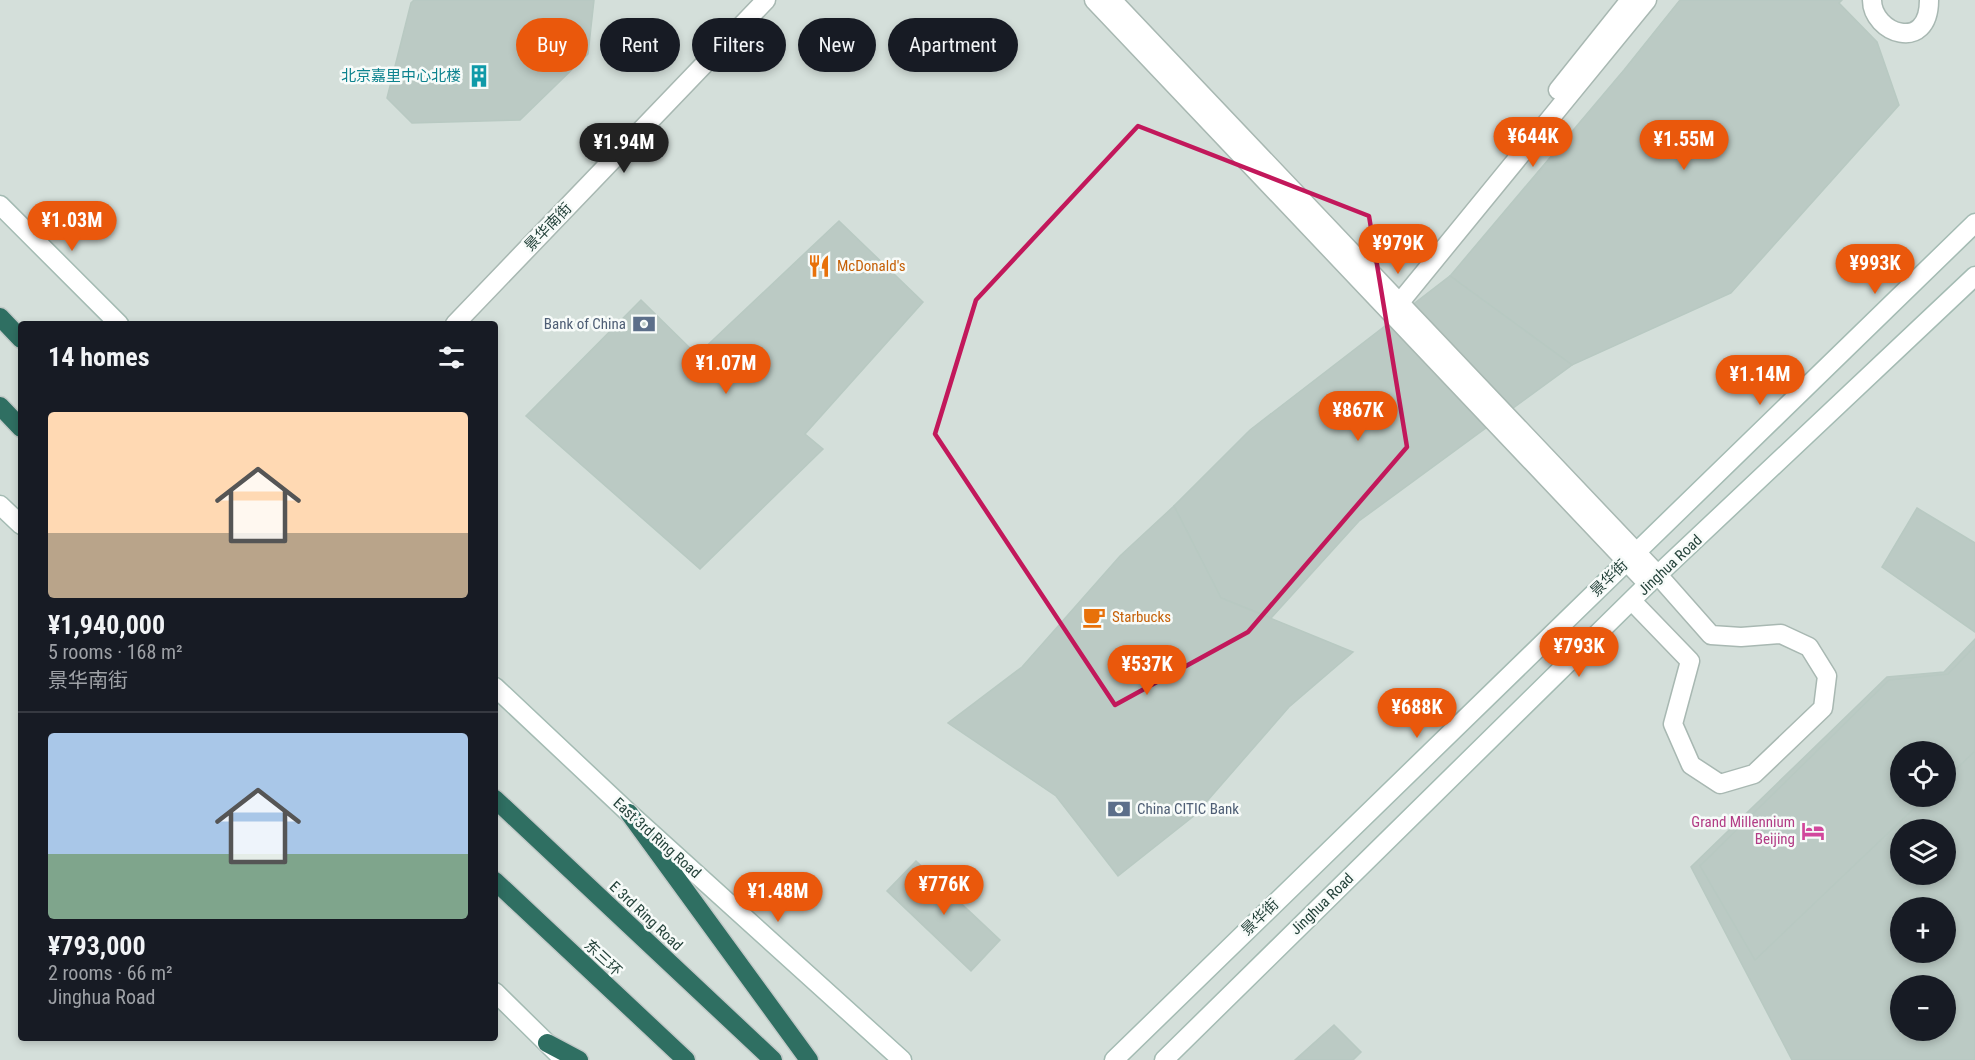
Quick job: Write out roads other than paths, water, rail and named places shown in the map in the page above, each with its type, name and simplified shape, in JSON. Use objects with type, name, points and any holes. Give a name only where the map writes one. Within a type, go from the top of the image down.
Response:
[{"type":"highway","points":[[0,317],[18,336]]},
{"type":"highway","points":[[0,406],[18,425]]},
{"type":"highway","name":"E 3rd Ring Road","points":[[498,802],[773,1060]]},
{"type":"highway","points":[[629,813],[809,1060]]},
{"type":"highway","name":"东三环","points":[[498,884],[686,1060]]},
{"type":"highway","points":[[547,1043],[579,1060]]},
{"type":"street","name":"景华南街","points":[[458,321],[766,0]]},
{"type":"street","points":[[1094,0],[1392,305],[1653,580],[1711,634],[1741,637],[1781,634],[1809,647],[1827,676],[1823,708],[1754,774],[1720,784],[1691,765],[1673,724],[1690,661],[1632,601]]},
{"type":"street","points":[[1112,0],[1392,305]]},
{"type":"street","points":[[1392,305],[1630,0]]},
{"type":"street","points":[[1392,305],[1647,0]]},
{"type":"street","points":[[1872,0],[1877,17],[1890,29],[1906,34],[1918,30],[1926,22],[1929,0]]},
{"type":"street","points":[[0,205],[117,321]]},
{"type":"street","name":"景华街","points":[[1114,1060],[1975,223]]},
{"type":"street","name":"Jinghua Road","points":[[1164,1060],[1653,580],[1975,276]]},
{"type":"street","points":[[0,505],[18,522]]},
{"type":"street","name":"East 3rd Ring Road","points":[[498,690],[629,813],[902,1060]]},
{"type":"street","points":[[498,995],[565,1060]]},
{"type":"place","name":"北京嘉里中心北楼","points":[[479,76]]},
{"type":"place","name":"McDonald's","points":[[819,266]]},
{"type":"place","name":"Bank of China","points":[[644,324]]},
{"type":"place","name":"Starbucks","points":[[1094,617]]},
{"type":"place","name":"China CITIC Bank","points":[[1119,809]]},
{"type":"place","name":"Grand Millennium Beijing","points":[[1813,831]]}]
